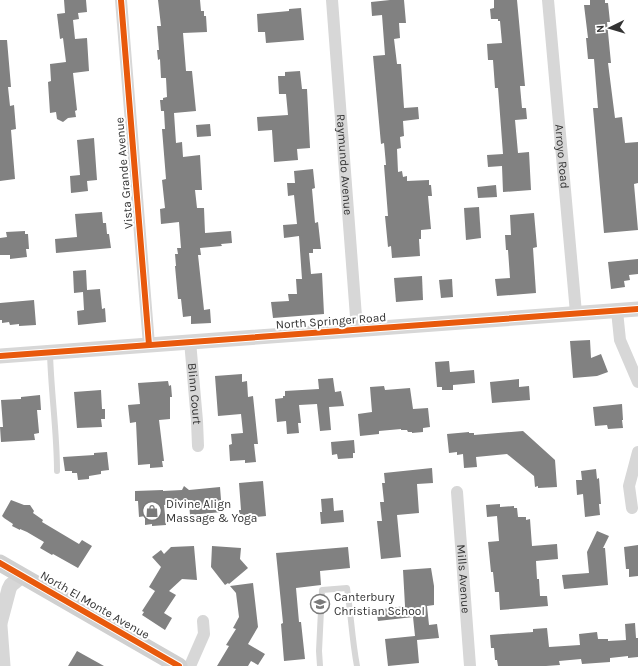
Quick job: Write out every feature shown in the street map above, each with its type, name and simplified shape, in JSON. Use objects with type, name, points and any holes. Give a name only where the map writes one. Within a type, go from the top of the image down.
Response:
[{"type":"main road","name":"North El Monte Avenue","points":[[0,563],[180,666]]},
{"type":"street","name":"Vista Grande Avenue","points":[[121,0],[149,345]]},
{"type":"street","name":"Raymundo Avenue","points":[[332,0],[357,330]]},
{"type":"street","name":"Arroyo Road","points":[[548,0],[576,313]]},
{"type":"street","name":"North Springer Road","points":[[0,356],[638,309]]},
{"type":"street","points":[[617,311],[620,340],[638,382]]},
{"type":"street","name":"Blinn Court","points":[[190,342],[198,446]]},
{"type":"street","points":[[632,508],[629,486],[638,452]]},
{"type":"street","name":"Mills Avenue","points":[[457,492],[470,666]]},
{"type":"street","points":[[0,623],[9,589],[11,585],[22,576]]},
{"type":"street","points":[[190,666],[204,634],[202,621]]},
{"type":"street","points":[[0,626],[3,666]]},
{"type":"lane","points":[[50,353],[57,471]]},
{"type":"lane","points":[[320,666],[319,651],[322,590],[347,588],[351,612],[352,643],[357,666]]},
{"type":"building","points":[[64,0],[86,0],[87,12],[78,13],[79,19],[73,20],[75,39],[87,38],[89,71],[73,73],[77,110],[75,111],[76,117],[68,118],[63,122],[57,119],[56,112],[50,113],[48,82],[51,81],[50,64],[66,62],[63,38],[60,39],[57,14],[65,13]]},
{"type":"building","points":[[158,0],[200,0],[201,11],[204,11],[204,16],[206,16],[207,32],[183,33],[186,71],[192,71],[196,111],[174,113],[176,143],[182,142],[183,157],[200,155],[202,190],[195,190],[197,208],[204,208],[205,233],[231,231],[232,243],[221,244],[222,246],[200,248],[201,255],[198,255],[204,310],[210,309],[211,323],[191,324],[191,316],[183,317],[181,299],[178,299],[175,266],[175,254],[178,254],[177,248],[181,248],[179,222],[161,224],[160,209],[165,208],[162,180],[166,179],[162,129],[165,129],[164,111],[161,111],[160,100],[167,97],[166,78],[161,78],[160,59],[158,60],[157,50],[159,50],[157,26],[161,26]]},
{"type":"building","points":[[404,0],[406,23],[399,23],[400,38],[394,39],[397,64],[401,64],[404,108],[418,107],[419,119],[403,121],[404,136],[400,137],[401,148],[397,149],[398,172],[402,171],[403,177],[407,176],[407,181],[429,180],[432,196],[428,196],[431,229],[421,230],[421,239],[419,239],[420,256],[392,258],[391,246],[388,247],[385,216],[388,216],[384,165],[386,165],[384,143],[381,144],[373,56],[385,55],[382,15],[372,16],[371,2]]},
{"type":"building","points":[[494,0],[517,0],[525,86],[520,86],[522,108],[526,108],[527,119],[515,120],[518,153],[529,152],[531,190],[503,192],[502,166],[488,167],[487,155],[503,154],[498,88],[495,88],[493,60],[488,60],[487,44],[502,43],[500,21],[498,21],[498,19],[491,19],[490,9],[494,8]]},
{"type":"building","points":[[590,0],[605,0],[605,3],[608,3],[610,22],[607,22],[611,63],[608,63],[615,118],[622,117],[625,143],[638,142],[638,183],[634,184],[638,230],[604,233],[593,108],[598,108],[594,59],[588,59],[586,38],[588,38],[584,5],[590,5]]},
{"type":"building","points":[[301,8],[304,40],[266,43],[265,32],[258,32],[257,14],[289,11],[289,9]]},
{"type":"building","points":[[0,40],[7,40],[11,87],[8,87],[10,106],[14,105],[16,129],[11,130],[15,179],[0,181]]},
{"type":"building","points":[[300,71],[302,89],[307,89],[310,148],[297,149],[298,160],[274,162],[272,130],[258,131],[257,117],[288,115],[286,94],[279,94],[278,76],[285,76],[285,72]]},
{"type":"building","points":[[210,124],[211,136],[197,137],[196,125]]},
{"type":"building","points":[[94,138],[97,180],[87,181],[88,191],[71,193],[70,176],[80,175],[77,140]]},
{"type":"building","points":[[313,169],[315,188],[312,189],[315,223],[318,222],[321,249],[313,249],[313,253],[309,253],[311,274],[322,273],[324,314],[273,318],[271,302],[289,301],[288,294],[297,294],[296,279],[302,279],[299,236],[284,238],[283,225],[297,224],[294,195],[288,196],[287,183],[295,183],[294,171]]},
{"type":"building","points":[[496,185],[497,197],[478,198],[477,187]]},
{"type":"building","points":[[479,207],[481,238],[466,240],[464,208]]},
{"type":"building","points":[[102,212],[103,223],[106,223],[111,248],[56,253],[55,239],[77,237],[75,214]]},
{"type":"building","points":[[534,213],[537,247],[533,248],[536,293],[497,296],[495,279],[510,278],[508,250],[506,250],[505,235],[511,235],[510,215]]},
{"type":"building","points":[[25,231],[25,234],[28,234],[29,249],[26,249],[27,257],[10,259],[10,255],[0,255],[0,238],[7,237],[6,232]]},
{"type":"building","points":[[638,259],[638,274],[629,275],[630,280],[624,281],[625,287],[611,289],[608,262]]},
{"type":"building","points":[[86,270],[87,290],[100,289],[102,309],[105,308],[106,322],[78,325],[77,311],[84,310],[83,292],[74,293],[73,271]]},
{"type":"building","points":[[422,276],[423,300],[396,302],[394,278]]},
{"type":"building","points":[[452,279],[453,297],[441,298],[439,280]]},
{"type":"building","points":[[34,300],[36,325],[10,325],[9,322],[2,323],[2,320],[0,320],[0,303]]},
{"type":"building","points":[[590,340],[591,358],[601,354],[608,372],[597,376],[573,378],[570,341]]},
{"type":"building","points":[[449,361],[450,372],[474,370],[475,383],[453,385],[453,390],[442,390],[442,387],[437,387],[435,362]]},
{"type":"building","points":[[242,374],[242,382],[247,381],[248,397],[253,396],[258,444],[254,444],[256,462],[245,463],[245,460],[230,461],[229,445],[232,444],[231,434],[243,433],[241,414],[218,416],[215,376]]},
{"type":"building","points":[[333,378],[335,392],[341,391],[344,406],[329,407],[331,430],[320,431],[317,404],[299,405],[301,423],[298,423],[299,433],[287,434],[286,421],[277,422],[275,399],[283,398],[283,396],[285,396],[285,391],[319,389],[318,379]]},
{"type":"building","points":[[519,379],[519,387],[529,386],[530,400],[492,403],[490,382]]},
{"type":"building","points":[[168,381],[169,386],[171,385],[172,397],[170,397],[170,419],[159,420],[164,461],[162,461],[163,467],[150,468],[150,464],[138,465],[136,422],[130,423],[128,405],[140,404],[138,383]]},
{"type":"building","points":[[384,386],[385,390],[410,388],[413,409],[428,408],[430,427],[423,428],[423,432],[412,433],[401,429],[379,431],[379,434],[360,436],[358,414],[372,412],[370,387]]},
{"type":"building","points":[[101,390],[102,409],[105,409],[105,419],[101,419],[102,427],[77,428],[74,392]]},
{"type":"building","points":[[40,395],[41,410],[37,410],[39,433],[34,434],[35,440],[1,442],[0,427],[3,427],[1,400],[21,399],[21,397]]},
{"type":"building","points":[[622,404],[623,428],[608,429],[607,425],[595,426],[593,407]]},
{"type":"building","points":[[523,431],[555,460],[557,487],[535,487],[534,476],[507,454],[476,457],[477,467],[464,468],[463,454],[457,455],[457,452],[449,453],[447,434],[469,432],[474,433],[474,435]]},
{"type":"building","points":[[354,440],[355,453],[353,453],[353,458],[338,459],[337,454],[332,455],[331,442]]},
{"type":"building","points":[[107,452],[109,470],[101,471],[101,474],[89,476],[89,479],[78,480],[77,473],[65,471],[63,457],[94,455],[94,453]]},
{"type":"building","points":[[432,468],[433,483],[417,484],[419,513],[397,515],[401,557],[381,559],[377,521],[382,521],[380,502],[384,502],[382,483],[385,483],[384,473]]},
{"type":"building","points":[[596,469],[597,479],[599,478],[601,504],[599,504],[600,515],[585,517],[583,494],[577,495],[576,480],[582,480],[581,471]]},
{"type":"building","points":[[263,481],[266,516],[239,519],[239,510],[241,510],[239,483]]},
{"type":"building","points":[[184,486],[189,490],[220,487],[222,512],[190,515],[189,503],[164,505],[166,525],[145,525],[145,516],[139,517],[138,501],[135,501],[135,491],[182,490]]},
{"type":"building","points":[[333,498],[334,511],[343,510],[344,522],[321,524],[321,499]]},
{"type":"building","points":[[11,500],[24,505],[30,505],[34,511],[33,513],[43,520],[42,522],[79,544],[82,540],[92,546],[78,568],[40,548],[44,542],[27,532],[12,526],[13,524],[2,516]]},
{"type":"building","points":[[500,504],[500,507],[514,506],[514,508],[517,508],[518,517],[526,517],[526,520],[530,519],[532,546],[557,544],[558,559],[536,561],[540,596],[547,596],[548,606],[500,610],[499,592],[495,592],[493,572],[491,572],[488,542],[499,541],[497,516],[487,517],[486,505]]},
{"type":"building","points":[[597,531],[609,536],[603,548],[605,548],[608,585],[564,589],[562,575],[589,573],[587,552]]},
{"type":"building","points":[[638,545],[638,576],[629,577],[629,569],[626,569],[624,547]]},
{"type":"building","points":[[194,546],[197,580],[182,579],[169,591],[176,595],[164,613],[172,618],[165,630],[142,615],[144,612],[142,611],[155,591],[149,587],[161,567],[152,557],[161,550],[164,554],[171,547]]},
{"type":"building","points":[[212,546],[241,548],[240,559],[248,568],[229,584],[228,583],[225,585],[211,567]]},
{"type":"building","points":[[348,547],[350,568],[320,571],[321,585],[296,588],[299,622],[301,622],[305,659],[284,661],[281,624],[283,623],[276,553]]},
{"type":"building","points":[[431,568],[434,586],[434,605],[427,606],[429,625],[437,624],[439,638],[417,640],[419,663],[388,666],[385,639],[415,636],[413,617],[378,621],[376,610],[405,606],[403,570]]},
{"type":"building","points":[[253,583],[258,627],[248,644],[265,654],[258,665],[251,661],[248,666],[217,666],[229,646],[226,645],[236,629],[233,628],[239,617],[236,593],[230,586]]},
{"type":"building","points":[[635,623],[636,638],[638,638],[638,657],[628,658],[628,656],[610,658],[610,662],[582,664],[581,659],[559,661],[560,665],[498,666],[497,660],[495,660],[494,648],[491,648],[490,635],[533,632],[533,629],[547,628],[549,647],[580,645],[579,634],[597,632],[598,639],[608,639],[608,641],[626,640],[625,624]]},
{"type":"building","points":[[77,651],[104,666],[68,666]]},
{"type":"cycle path","points":[[121,0],[149,345]]},
{"type":"cycle path","points":[[0,356],[638,309]]},
{"type":"cycle path","points":[[0,563],[179,666]]},
{"type":"place","name":"Divine Align Massage & Yoga","points":[[152,511]]},
{"type":"place","name":"Canterbury Christian School","points":[[320,604]]}]
